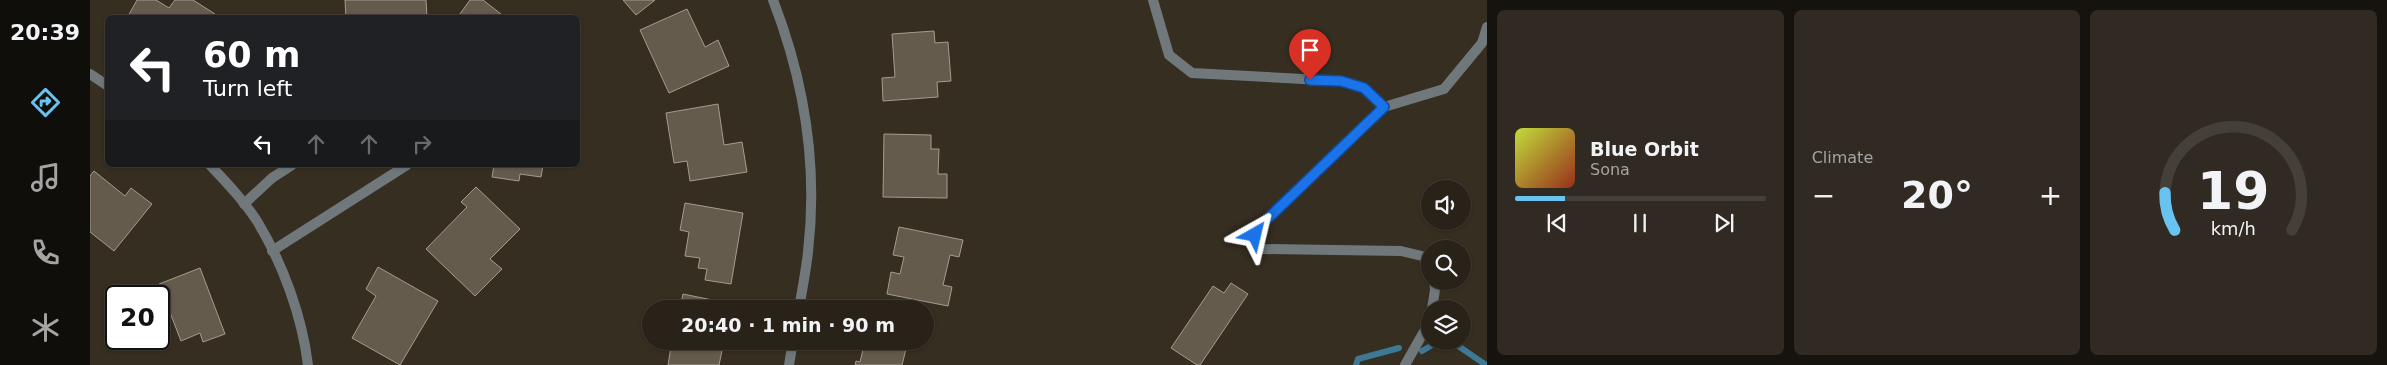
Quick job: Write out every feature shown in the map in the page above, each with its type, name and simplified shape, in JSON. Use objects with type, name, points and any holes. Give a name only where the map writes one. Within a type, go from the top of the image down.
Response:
[{"type":"street","points":[[773,0],[787,36],[801,89],[809,143],[811,206],[808,252],[800,300]]},
{"type":"street","points":[[1152,0],[1170,55],[1192,72],[1341,81],[1364,88],[1384,107]]},
{"type":"street","points":[[1421,256],[1401,251],[1263,249],[1251,245],[1260,226],[1384,107],[1444,89],[1482,43],[1487,27]]},
{"type":"street","points":[[90,74],[105,84]]},
{"type":"street","points":[[212,167],[257,222],[283,273],[297,311],[308,365]]},
{"type":"street","points":[[244,204],[272,178],[289,167]]},
{"type":"street","points":[[272,251],[404,167]]},
{"type":"street","points":[[1405,365],[1421,336]]},
{"type":"street","points":[[789,365],[792,350]]},
{"type":"building","points":[[137,0],[156,0],[169,8],[175,0],[193,0],[215,14],[214,15],[129,15]]},
{"type":"building","points":[[345,0],[426,0],[427,15],[346,15]]},
{"type":"building","points":[[470,0],[483,0],[502,15],[459,15]]},
{"type":"building","points":[[623,0],[655,0],[636,15]]},
{"type":"building","points":[[687,9],[705,47],[718,40],[729,66],[669,93],[640,30]]},
{"type":"building","points":[[934,31],[935,43],[948,42],[951,81],[937,82],[938,97],[883,101],[882,78],[895,77],[892,34]]},
{"type":"building","points":[[718,104],[724,145],[742,142],[747,172],[690,181],[687,161],[674,163],[666,113]]},
{"type":"building","points":[[884,134],[931,135],[931,149],[939,149],[938,174],[947,174],[947,198],[883,197]]},
{"type":"building","points":[[494,167],[543,167],[541,177],[520,174],[519,181],[492,177]]},
{"type":"building","points":[[94,171],[125,196],[131,188],[152,204],[114,251],[90,232],[90,176]]},
{"type":"building","points":[[476,187],[520,229],[490,259],[502,269],[475,296],[426,249],[467,207],[461,202]]},
{"type":"building","points":[[685,203],[743,213],[731,284],[705,280],[707,269],[698,268],[700,258],[685,256],[689,232],[680,230]]},
{"type":"building","points":[[899,227],[963,240],[959,257],[950,255],[943,285],[952,287],[948,306],[934,303],[934,300],[918,300],[887,294],[891,272],[900,274],[904,257],[893,255]]},
{"type":"building","points":[[378,267],[438,301],[400,365],[352,338],[376,296],[366,289]]},
{"type":"building","points":[[200,268],[225,334],[203,342],[200,333],[181,341],[170,312],[170,285],[159,284]]},
{"type":"building","points":[[1231,283],[1248,294],[1200,365],[1197,365],[1171,348],[1213,286],[1224,293]]},
{"type":"building","points":[[683,294],[712,300],[682,300]]},
{"type":"building","points":[[670,350],[722,350],[719,365],[668,365]]},
{"type":"building","points":[[863,350],[906,350],[902,365],[855,365],[856,361],[860,362]]},
{"type":"waterway","points":[[1356,365],[1358,359],[1399,348]]},
{"type":"waterway","points":[[1464,350],[1486,365]]},
{"type":"route","points":[[1255,235],[1260,226],[1291,195],[1384,107],[1364,88],[1341,81],[1310,80]]}]
